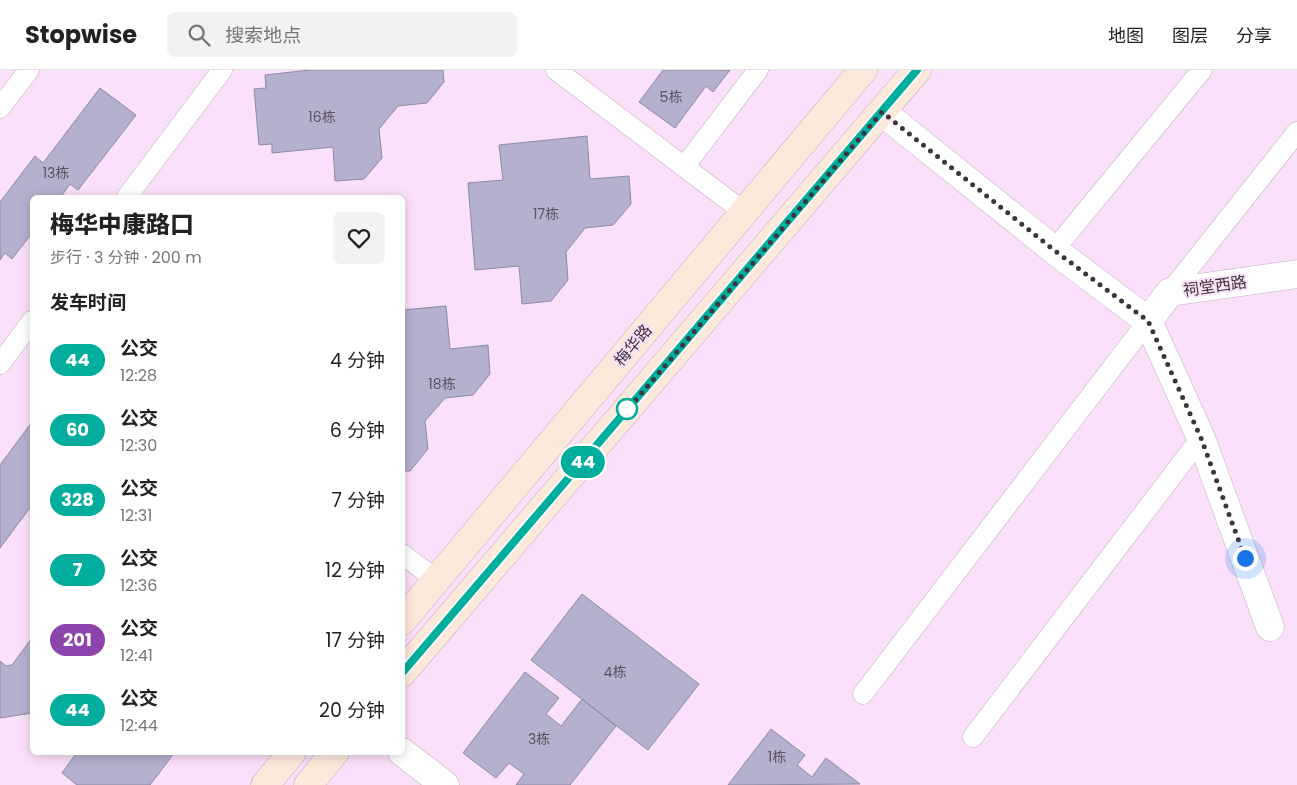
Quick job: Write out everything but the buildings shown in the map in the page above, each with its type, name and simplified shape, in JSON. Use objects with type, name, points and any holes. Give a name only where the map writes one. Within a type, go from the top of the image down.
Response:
[{"type":"main road","name":"梅华路","points":[[405,617],[863,70]]},
{"type":"main road","points":[[405,669],[917,70]]},
{"type":"main road","points":[[265,785],[290,755]]},
{"type":"main road","points":[[308,785],[333,755]]},
{"type":"street","points":[[882,112],[1054,250],[1148,321],[1201,438],[1270,627]]},
{"type":"street","name":"祠堂西路","points":[[1148,321],[1170,292],[1297,274]]},
{"type":"street","points":[[405,754],[445,785]]},
{"type":"lane","points":[[0,108],[29,70]]},
{"type":"lane","points":[[128,195],[222,70]]},
{"type":"lane","points":[[556,70],[744,212]]},
{"type":"lane","points":[[684,167],[758,70]]},
{"type":"lane","points":[[1054,250],[1202,70]]},
{"type":"lane","points":[[1170,292],[1297,132]]},
{"type":"lane","points":[[863,694],[1148,321]]},
{"type":"lane","points":[[0,364],[30,324]]},
{"type":"lane","points":[[973,737],[1201,438]]},
{"type":"lane","points":[[405,556],[437,580]]},
{"type":"bus line","name":"44","points":[[405,669],[917,70]]},
{"type":"route","points":[[627,409],[623,415],[882,112],[1054,250],[1148,321],[1201,438],[1245,558]]}]
